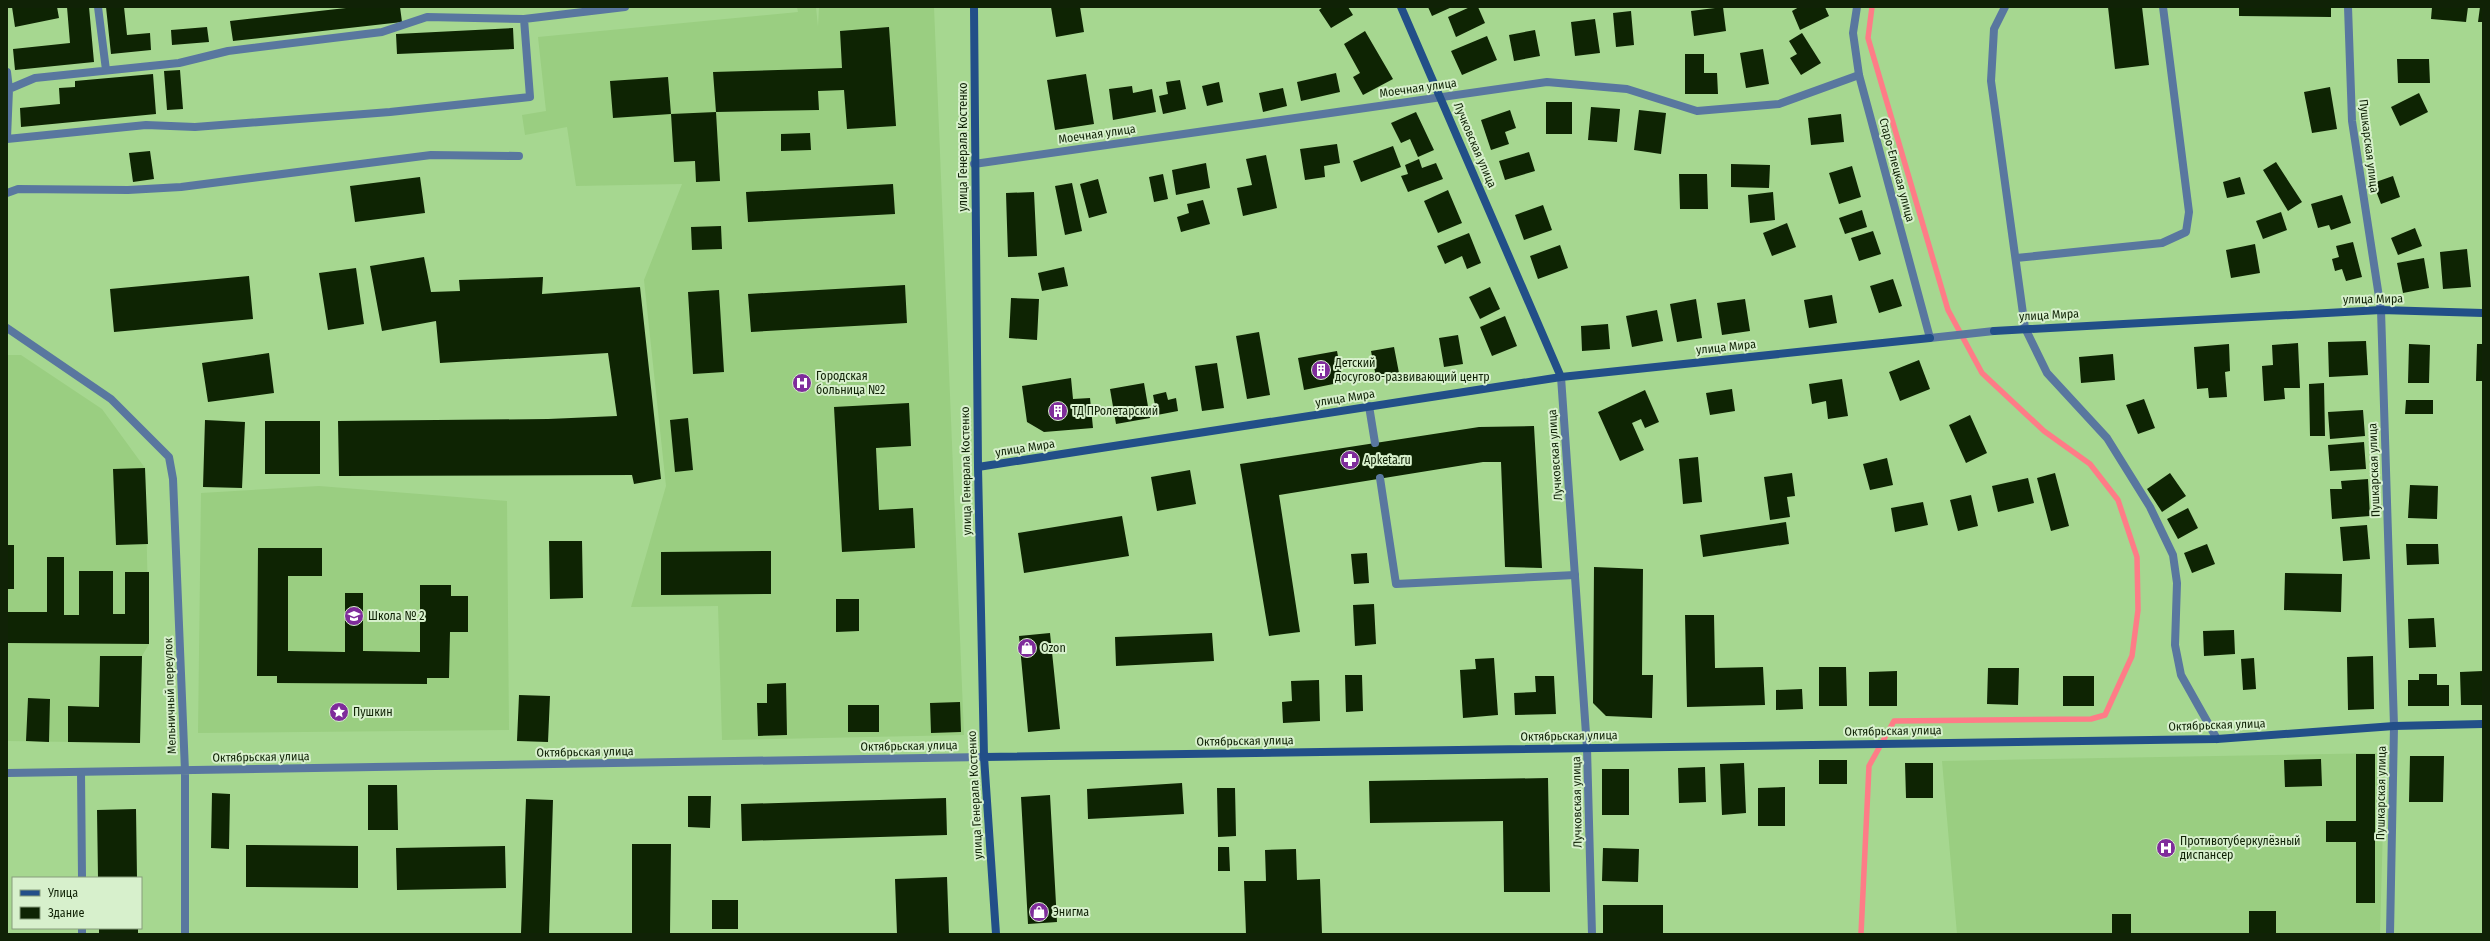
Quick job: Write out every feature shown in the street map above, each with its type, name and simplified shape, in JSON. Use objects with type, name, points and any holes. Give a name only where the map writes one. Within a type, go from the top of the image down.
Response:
[{"type":"street","points":[[98,7],[106,70]]},
{"type":"street","points":[[9,89],[35,78],[179,63],[228,51],[382,32],[427,17],[524,18],[625,7]]},
{"type":"street","name":"улица Генерала Костенко","points":[[974,7],[974,164],[978,467],[984,757],[996,934]]},
{"type":"street","name":"Лучковская улица","points":[[1401,7],[1442,97],[1561,377],[1587,748],[1592,934]]},
{"type":"street","name":"Старо-Елецкая улица","points":[[1857,7],[1853,33],[1859,75],[1930,338]]},
{"type":"street","points":[[2005,7],[1994,29],[1991,81],[2025,328],[2048,373],[2107,438],[2150,507],[2173,555],[2177,583],[2175,646],[2181,675],[2217,739]]},
{"type":"street","points":[[2016,258],[2162,243],[2186,232],[2189,212],[2164,7]]},
{"type":"street","name":"Пушкарская улица","points":[[2348,7],[2352,121],[2381,310],[2394,726],[2390,934]]},
{"type":"street","points":[[7,72],[9,89],[7,138],[146,125],[195,127],[390,112],[530,97],[524,18]]},
{"type":"street","name":"Моечная улица","points":[[974,164],[1547,82],[1627,89],[1696,112],[1779,104],[1859,75]]},
{"type":"street","points":[[7,193],[18,189],[128,190],[181,187],[430,155],[519,156]]},
{"type":"street","name":"улица Мира","points":[[978,467],[1561,377],[1994,331],[2025,328],[2381,310],[2483,312]]},
{"type":"street","name":"Мельничный переулок","points":[[7,328],[111,400],[169,457],[174,479],[185,770],[185,934]]},
{"type":"street","points":[[1369,406],[1375,443]]},
{"type":"street","points":[[1380,478],[1396,584],[1575,575]]},
{"type":"street","name":"Октябрьская улица","points":[[7,773],[2217,739],[2394,726],[2483,724]]},
{"type":"street","points":[[81,772],[82,877]]},
{"type":"shaded area","name":"Городская больница №2","points":[[797,7],[816,7],[818,27],[819,7],[934,7],[964,735],[722,740],[718,606],[631,607],[666,486],[644,280],[682,184],[576,186],[567,127],[525,135],[522,115],[546,111],[538,37],[798,12]]},
{"type":"shaded area","points":[[7,355],[21,355],[102,409],[145,468],[149,644],[142,656],[140,743],[7,741]]},
{"type":"shaded area","name":"Школа № 2","points":[[319,486],[507,501],[509,730],[198,733],[201,493]]},
{"type":"shaded area","name":"Противотуберкулёзный диспансер","points":[[2385,753],[2380,934],[1957,934],[1942,761]]},
{"type":"building","points":[[12,7],[57,7],[59,18],[15,27]]},
{"type":"building","points":[[67,7],[89,7],[94,62],[15,70],[13,49],[70,43]]},
{"type":"building","points":[[106,7],[124,7],[127,35],[150,33],[151,50],[111,54]]},
{"type":"building","points":[[355,7],[400,7],[402,22],[233,41],[230,21]]},
{"type":"building","points":[[1051,7],[1080,7],[1084,32],[1056,37]]},
{"type":"building","points":[[1323,7],[1348,7],[1353,15],[1331,28],[1319,10]]},
{"type":"building","points":[[1428,7],[1452,7],[1432,16]]},
{"type":"building","points":[[1470,7],[1478,7],[1485,23],[1456,37],[1448,17]]},
{"type":"building","points":[[1723,7],[1726,31],[1694,36],[1691,11]]},
{"type":"building","points":[[1799,7],[1825,7],[1829,16],[1800,30],[1792,11]]},
{"type":"building","points":[[2108,7],[2142,7],[2149,65],[2115,69]]},
{"type":"building","points":[[2239,7],[2331,7],[2331,17],[2239,16]]},
{"type":"building","points":[[2432,7],[2468,7],[2466,22],[2431,19]]},
{"type":"building","points":[[2480,7],[2483,7],[2483,22],[2478,22]]},
{"type":"building","points":[[1631,11],[1634,45],[1616,47],[1613,13]]},
{"type":"building","points":[[1595,19],[1600,53],[1575,56],[1571,22]]},
{"type":"building","points":[[207,27],[209,42],[172,45],[171,30]]},
{"type":"building","points":[[889,27],[896,126],[847,129],[844,90],[818,91],[819,110],[716,112],[713,72],[842,68],[840,31]]},
{"type":"building","points":[[513,28],[514,49],[397,54],[396,34]]},
{"type":"building","points":[[1535,30],[1540,56],[1514,61],[1509,35]]},
{"type":"building","points":[[1365,31],[1393,79],[1363,95],[1353,77],[1360,73],[1344,44]]},
{"type":"building","points":[[1802,33],[1821,63],[1801,75],[1790,58],[1797,54],[1789,41]]},
{"type":"building","points":[[1487,36],[1497,60],[1462,75],[1451,51]]},
{"type":"building","points":[[1763,49],[1769,84],[1746,88],[1740,53]]},
{"type":"building","points":[[1685,54],[1704,54],[1704,73],[1717,73],[1718,94],[1685,94]]},
{"type":"building","points":[[2397,59],[2429,59],[2430,83],[2398,83]]},
{"type":"building","points":[[180,70],[183,109],[167,110],[164,71]]},
{"type":"building","points":[[1336,73],[1340,92],[1301,101],[1297,82]]},
{"type":"building","points":[[153,74],[156,114],[21,127],[20,108],[60,104],[59,88],[75,87],[75,81]]},
{"type":"building","points":[[1086,74],[1094,124],[1055,130],[1047,80]]},
{"type":"building","points":[[668,77],[671,114],[613,118],[610,81]]},
{"type":"building","points":[[1180,80],[1186,109],[1163,114],[1159,96],[1168,94],[1166,82]]},
{"type":"building","points":[[1219,82],[1223,102],[1207,106],[1202,86]]},
{"type":"building","points":[[1132,86],[1133,93],[1152,89],[1156,112],[1113,120],[1109,89]]},
{"type":"building","points":[[2330,87],[2337,129],[2312,133],[2304,92]]},
{"type":"building","points":[[1283,88],[1287,106],[1263,112],[1259,93]]},
{"type":"building","points":[[2419,93],[2428,112],[2400,126],[2391,107]]},
{"type":"building","points":[[1546,102],[1572,102],[1572,134],[1546,134]]},
{"type":"building","points":[[1591,107],[1620,109],[1617,142],[1588,140]]},
{"type":"building","points":[[1510,110],[1516,128],[1505,132],[1509,144],[1491,150],[1481,120]]},
{"type":"building","points":[[1639,110],[1666,113],[1661,154],[1634,150]]},
{"type":"building","points":[[716,112],[720,181],[696,182],[695,161],[674,162],[671,114]]},
{"type":"building","points":[[1416,112],[1434,150],[1418,157],[1410,139],[1401,143],[1391,123]]},
{"type":"building","points":[[1841,114],[1844,142],[1811,145],[1808,118]]},
{"type":"building","points":[[810,133],[811,150],[781,151],[781,134]]},
{"type":"building","points":[[1337,144],[1340,163],[1324,166],[1325,177],[1305,180],[1300,149]]},
{"type":"building","points":[[1393,146],[1401,167],[1361,182],[1353,161]]},
{"type":"building","points":[[150,151],[154,179],[133,182],[129,153]]},
{"type":"building","points":[[1529,152],[1535,171],[1505,180],[1499,161]]},
{"type":"building","points":[[1266,155],[1277,208],[1243,216],[1237,188],[1252,185],[1246,159]]},
{"type":"building","points":[[1419,159],[1422,168],[1436,163],[1443,179],[1408,192],[1401,176],[1408,174],[1405,165]]},
{"type":"building","points":[[2276,162],[2302,202],[2288,211],[2263,170]]},
{"type":"building","points":[[1206,163],[1210,188],[1176,195],[1172,170]]},
{"type":"building","points":[[1731,164],[1770,165],[1769,188],[1731,187]]},
{"type":"building","points":[[1852,166],[1861,197],[1839,204],[1829,173]]},
{"type":"building","points":[[1163,174],[1168,199],[1154,202],[1149,177]]},
{"type":"building","points":[[1679,174],[1707,174],[1708,209],[1680,209]]},
{"type":"building","points":[[2393,176],[2400,197],[2381,204],[2373,183]]},
{"type":"building","points":[[420,177],[425,213],[355,222],[350,186]]},
{"type":"building","points":[[2240,177],[2245,194],[2227,198],[2223,182]]},
{"type":"building","points":[[1098,179],[1107,213],[1089,218],[1080,184]]},
{"type":"building","points":[[1072,183],[1082,231],[1065,235],[1055,186]]},
{"type":"building","points":[[893,184],[895,214],[748,222],[746,192]]},
{"type":"building","points":[[1448,190],[1462,223],[1438,233],[1424,201]]},
{"type":"building","points":[[1034,192],[1037,256],[1008,257],[1006,193]]},
{"type":"building","points":[[1773,192],[1775,220],[1750,223],[1748,195]]},
{"type":"building","points":[[2342,195],[2351,223],[2331,230],[2329,225],[2318,228],[2311,204]]},
{"type":"building","points":[[1203,200],[1210,224],[1181,232],[1177,217],[1189,213],[1187,204]]},
{"type":"building","points":[[1543,205],[1552,230],[1524,240],[1515,215]]},
{"type":"building","points":[[1862,210],[1867,227],[1845,234],[1839,218]]},
{"type":"building","points":[[2281,212],[2287,230],[2263,239],[2256,221]]},
{"type":"building","points":[[1787,223],[1796,247],[1772,256],[1763,233]]},
{"type":"building","points":[[721,226],[722,249],[692,250],[691,227]]},
{"type":"building","points":[[2415,228],[2422,246],[2398,255],[2391,238]]},
{"type":"building","points":[[1873,231],[1881,254],[1859,261],[1851,238]]},
{"type":"building","points":[[1469,233],[1481,263],[1467,269],[1462,256],[1445,264],[1437,246]]},
{"type":"building","points":[[2353,242],[2362,277],[2346,281],[2342,269],[2335,271],[2332,259],[2339,257],[2336,246]]},
{"type":"building","points":[[2255,244],[2260,273],[2231,278],[2226,250]]},
{"type":"building","points":[[1560,245],[1568,268],[1538,279],[1530,256]]},
{"type":"building","points":[[2467,249],[2471,287],[2443,289],[2440,252]]},
{"type":"building","points":[[424,257],[431,292],[460,291],[459,280],[543,277],[542,294],[640,287],[661,479],[634,484],[632,475],[339,476],[338,421],[548,419],[617,416],[608,353],[440,363],[436,321],[382,331],[370,266]]},
{"type":"building","points":[[2424,258],[2429,288],[2403,293],[2397,263]]},
{"type":"building","points":[[1064,267],[1068,286],[1042,291],[1038,273]]},
{"type":"building","points":[[356,268],[364,324],[328,330],[319,273]]},
{"type":"building","points":[[249,276],[253,319],[114,332],[110,289]]},
{"type":"building","points":[[1893,279],[1902,306],[1879,313],[1870,286]]},
{"type":"building","points":[[905,285],[907,323],[751,332],[748,294]]},
{"type":"building","points":[[1490,287],[1500,309],[1480,319],[1469,297]]},
{"type":"building","points":[[719,290],[724,372],[693,374],[688,292]]},
{"type":"building","points":[[1832,295],[1837,323],[1809,328],[1804,300]]},
{"type":"building","points":[[1011,298],[1039,299],[1037,340],[1009,338]]},
{"type":"building","points":[[1696,299],[1702,338],[1677,342],[1670,304]]},
{"type":"building","points":[[1745,299],[1750,331],[1722,335],[1717,303]]},
{"type":"building","points":[[1657,310],[1663,341],[1632,347],[1626,316]]},
{"type":"building","points":[[1505,316],[1517,346],[1492,356],[1480,327]]},
{"type":"building","points":[[1608,324],[1610,349],[1582,351],[1581,326]]},
{"type":"building","points":[[1259,332],[1270,395],[1247,399],[1236,336]]},
{"type":"building","points":[[1458,335],[1463,364],[1444,367],[1439,338]]},
{"type":"building","points":[[2366,341],[2368,375],[2329,377],[2328,342]]},
{"type":"building","points":[[2298,343],[2300,388],[2284,388],[2285,399],[2264,401],[2262,366],[2273,365],[2272,345]]},
{"type":"building","points":[[2229,344],[2230,371],[2225,372],[2227,397],[2209,398],[2208,388],[2197,389],[2194,347]]},
{"type":"building","points":[[2409,344],[2430,345],[2429,383],[2408,383]]},
{"type":"building","points":[[2477,344],[2483,344],[2483,381],[2476,381]]},
{"type":"building","points":[[1394,347],[1399,373],[1376,377],[1371,351]]},
{"type":"building","name":"Детский досугово-развивающий центр","points":[[1337,351],[1343,382],[1304,390],[1298,358]]},
{"type":"building","points":[[269,353],[274,393],[208,402],[202,363]]},
{"type":"building","points":[[2113,354],[2115,380],[2081,383],[2079,357]]},
{"type":"building","points":[[1919,360],[1930,389],[1900,401],[1889,372]]},
{"type":"building","points":[[1217,363],[1224,408],[1202,411],[1195,366]]},
{"type":"building","name":"ТД ПРолетарский","points":[[1071,378],[1073,399],[1090,398],[1093,428],[1044,432],[1027,422],[1022,386]]},
{"type":"building","points":[[1842,379],[1848,416],[1828,419],[1826,401],[1812,404],[1809,384]]},
{"type":"building","points":[[1144,383],[1150,418],[1116,424],[1110,389]]},
{"type":"building","points":[[2324,383],[2325,436],[2310,436],[2309,384]]},
{"type":"building","points":[[1732,389],[1735,411],[1710,415],[1706,393]]},
{"type":"building","points":[[1645,390],[1659,422],[1645,428],[1641,419],[1632,423],[1644,450],[1620,461],[1598,412]]},
{"type":"building","points":[[1166,392],[1168,400],[1176,398],[1178,411],[1157,415],[1153,395]]},
{"type":"building","points":[[2144,399],[2155,428],[2138,434],[2126,405]]},
{"type":"building","points":[[2406,400],[2433,400],[2433,414],[2405,414]]},
{"type":"building","points":[[909,403],[911,446],[876,448],[879,510],[913,508],[915,548],[842,552],[834,407]]},
{"type":"building","points":[[2363,410],[2365,436],[2330,439],[2328,412]]},
{"type":"building","points":[[1970,415],[1987,453],[1966,463],[1949,425]]},
{"type":"building","points":[[688,418],[693,470],[675,472],[670,420]]},
{"type":"building","points":[[205,420],[245,422],[242,488],[203,487]]},
{"type":"building","points":[[265,421],[320,421],[320,474],[265,474]]},
{"type":"building","points":[[1534,426],[1542,568],[1505,567],[1501,462],[1483,462],[1279,495],[1300,632],[1269,636],[1240,464],[1479,427]]},
{"type":"building","points":[[2364,442],[2366,469],[2330,471],[2328,445]]},
{"type":"building","points":[[1698,457],[1702,502],[1683,504],[1679,459]]},
{"type":"building","points":[[1887,458],[1893,485],[1870,490],[1863,464]]},
{"type":"building","points":[[145,468],[148,544],[116,545],[113,469]]},
{"type":"building","points":[[1190,470],[1196,504],[1157,511],[1151,477]]},
{"type":"building","points":[[1792,473],[1795,496],[1787,497],[1790,517],[1770,520],[1764,477]]},
{"type":"building","points":[[2055,473],[2069,526],[2051,531],[2037,478]]},
{"type":"building","points":[[2170,473],[2186,496],[2162,512],[2147,489]]},
{"type":"building","points":[[2028,478],[2034,503],[1998,512],[1992,486]]},
{"type":"building","points":[[2368,479],[2370,516],[2332,519],[2330,489],[2342,489],[2341,481]]},
{"type":"building","points":[[2410,485],[2438,486],[2437,519],[2408,518]]},
{"type":"building","points":[[1971,495],[1978,526],[1958,531],[1950,500]]},
{"type":"building","points":[[1923,502],[1928,525],[1895,532],[1891,508]]},
{"type":"building","points":[[2188,508],[2198,528],[2178,539],[2167,519]]},
{"type":"building","points":[[1122,516],[1129,556],[1024,573],[1018,533]]},
{"type":"building","points":[[1786,522],[1789,544],[1703,557],[1700,535]]},
{"type":"building","points":[[2367,525],[2370,559],[2343,561],[2340,527]]},
{"type":"building","points":[[549,541],[582,541],[583,598],[550,599]]},
{"type":"building","points":[[2207,544],[2215,564],[2192,573],[2184,553]]},
{"type":"building","points":[[2406,544],[2438,544],[2439,564],[2407,565]]},
{"type":"building","points":[[7,545],[14,545],[14,589],[7,589]]},
{"type":"building","points":[[258,548],[322,548],[322,576],[288,576],[288,651],[345,652],[345,593],[363,593],[363,651],[420,652],[420,585],[451,585],[451,596],[468,596],[468,632],[450,632],[449,678],[427,678],[427,684],[277,683],[277,676],[257,676]]},
{"type":"building","points":[[771,551],[771,594],[661,595],[661,552]]},
{"type":"building","points":[[1367,553],[1369,583],[1354,584],[1351,554]]},
{"type":"building","points":[[47,557],[64,557],[64,615],[79,615],[79,571],[113,571],[113,614],[125,614],[125,572],[149,572],[149,644],[7,643],[7,612],[47,612]]},
{"type":"building","points":[[1594,567],[1643,569],[1642,675],[1653,675],[1652,718],[1606,716],[1593,703]]},
{"type":"building","points":[[2285,573],[2342,574],[2341,612],[2284,610]]},
{"type":"building","points":[[836,599],[859,599],[859,631],[836,632]]},
{"type":"building","points":[[1374,604],[1376,644],[1355,646],[1353,605]]},
{"type":"building","points":[[1685,615],[1714,615],[1715,668],[1763,667],[1765,705],[1687,707]]},
{"type":"building","points":[[2434,618],[2436,647],[2409,648],[2408,619]]},
{"type":"building","points":[[2234,630],[2235,654],[2204,656],[2203,631]]},
{"type":"building","points":[[1050,633],[1060,729],[1028,732],[1019,636]]},
{"type":"building","points":[[1212,633],[1214,661],[1116,666],[1115,637]]},
{"type":"building","points":[[100,656],[142,656],[140,743],[68,742],[68,706],[99,707]]},
{"type":"building","points":[[2373,656],[2374,709],[2348,710],[2347,657]]},
{"type":"building","points":[[1494,658],[1498,715],[1463,718],[1460,670],[1476,669],[1475,659]]},
{"type":"building","points":[[2254,658],[2256,689],[2243,690],[2241,659]]},
{"type":"building","points":[[1819,667],[1846,667],[1847,706],[1819,706]]},
{"type":"building","points":[[1988,668],[2019,668],[2018,705],[1987,704]]},
{"type":"building","points":[[1897,671],[1897,706],[1869,706],[1869,672]]},
{"type":"building","points":[[2483,671],[2483,705],[2461,705],[2460,672]]},
{"type":"building","points":[[2419,674],[2437,674],[2437,685],[2449,685],[2449,706],[2408,706],[2408,680],[2419,680]]},
{"type":"building","points":[[1345,675],[1362,675],[1363,711],[1346,712]]},
{"type":"building","points":[[1535,676],[1554,676],[1556,714],[1515,715],[1514,693],[1536,692]]},
{"type":"building","points":[[2063,676],[2094,676],[2094,706],[2063,706]]},
{"type":"building","points":[[1319,680],[1320,721],[1283,723],[1282,702],[1292,701],[1291,681]]},
{"type":"building","points":[[786,683],[787,735],[758,736],[757,703],[767,703],[767,684]]},
{"type":"building","points":[[1802,689],[1803,709],[1776,710],[1776,690]]},
{"type":"building","points":[[519,695],[550,696],[548,742],[517,741]]},
{"type":"building","points":[[28,698],[50,699],[49,742],[26,741]]},
{"type":"building","points":[[960,702],[961,732],[931,733],[930,703]]},
{"type":"building","points":[[848,705],[879,705],[879,732],[848,732]]},
{"type":"building","points":[[2356,754],[2375,754],[2375,903],[2356,903],[2356,842],[2326,842],[2326,821],[2356,821]]},
{"type":"building","points":[[2410,756],[2444,756],[2443,802],[2409,802]]},
{"type":"building","points":[[2321,759],[2322,786],[2285,787],[2284,760]]},
{"type":"building","points":[[1819,760],[1847,760],[1847,784],[1819,784]]},
{"type":"building","points":[[1744,763],[1746,813],[1722,815],[1720,764]]},
{"type":"building","points":[[1905,763],[1933,763],[1933,798],[1906,798]]},
{"type":"building","points":[[1705,767],[1706,802],[1679,803],[1678,768]]},
{"type":"building","points":[[1602,769],[1629,769],[1629,815],[1602,815]]},
{"type":"building","points":[[1548,778],[1550,892],[1504,892],[1503,821],[1370,823],[1369,781]]},
{"type":"building","points":[[1182,783],[1184,814],[1088,819],[1087,789]]},
{"type":"building","points":[[368,785],[397,785],[398,830],[368,830]]},
{"type":"building","points":[[1785,787],[1785,826],[1758,826],[1758,788]]},
{"type":"building","points":[[1217,788],[1235,788],[1236,836],[1218,837]]},
{"type":"building","points":[[212,793],[230,794],[229,849],[211,848]]},
{"type":"building","points":[[1050,795],[1057,922],[1028,924],[1021,797]]},
{"type":"building","points":[[688,796],[711,796],[710,828],[688,827]]},
{"type":"building","points":[[946,798],[947,835],[742,841],[741,804]]},
{"type":"building","points":[[526,799],[553,800],[549,934],[521,933]]},
{"type":"building","points":[[136,809],[137,877],[98,877],[97,810]]},
{"type":"building","points":[[632,844],[671,844],[670,934],[632,934]]},
{"type":"building","points":[[246,845],[358,846],[358,888],[246,887]]},
{"type":"building","points":[[505,846],[506,888],[397,890],[396,848]]},
{"type":"building","points":[[1218,847],[1229,847],[1230,871],[1218,871]]},
{"type":"building","points":[[1603,848],[1639,849],[1638,882],[1602,881]]},
{"type":"building","points":[[1296,849],[1297,880],[1320,879],[1322,934],[1246,934],[1244,881],[1266,881],[1265,850]]},
{"type":"building","points":[[947,877],[949,934],[897,934],[895,879]]},
{"type":"building","points":[[712,900],[738,900],[738,929],[712,929]]},
{"type":"building","points":[[1603,905],[1663,905],[1663,934],[1603,934]]},
{"type":"building","points":[[2249,911],[2276,911],[2276,934],[2249,934]]},
{"type":"building","points":[[2112,914],[2131,914],[2131,934],[2112,934]]},
{"type":"building","points":[[99,929],[138,929],[138,934],[99,934]]},
{"type":"waterway","points":[[1861,934],[1869,766],[1894,721],[2091,719],[2105,715],[2132,656],[2138,610],[2137,557],[2118,500],[2090,464],[2044,431],[1982,373],[1948,310],[1868,38],[1872,7]]},
{"type":"place","name":"Детский досугово-развивающий центр","points":[[1321,370]]},
{"type":"place","name":"Городская больница №2","points":[[802,383]]},
{"type":"place","name":"ТД ПРолетарский","points":[[1058,411]]},
{"type":"place","name":"Apketa.ru","points":[[1350,460]]},
{"type":"place","name":"Школа № 2","points":[[354,616]]},
{"type":"place","name":"Ozon","points":[[1027,648]]},
{"type":"place","name":"Пушкин","points":[[339,712]]},
{"type":"place","name":"Противотуберкулёзный диспансер","points":[[2166,848]]},
{"type":"place","name":"Энигма","points":[[1039,912]]}]
